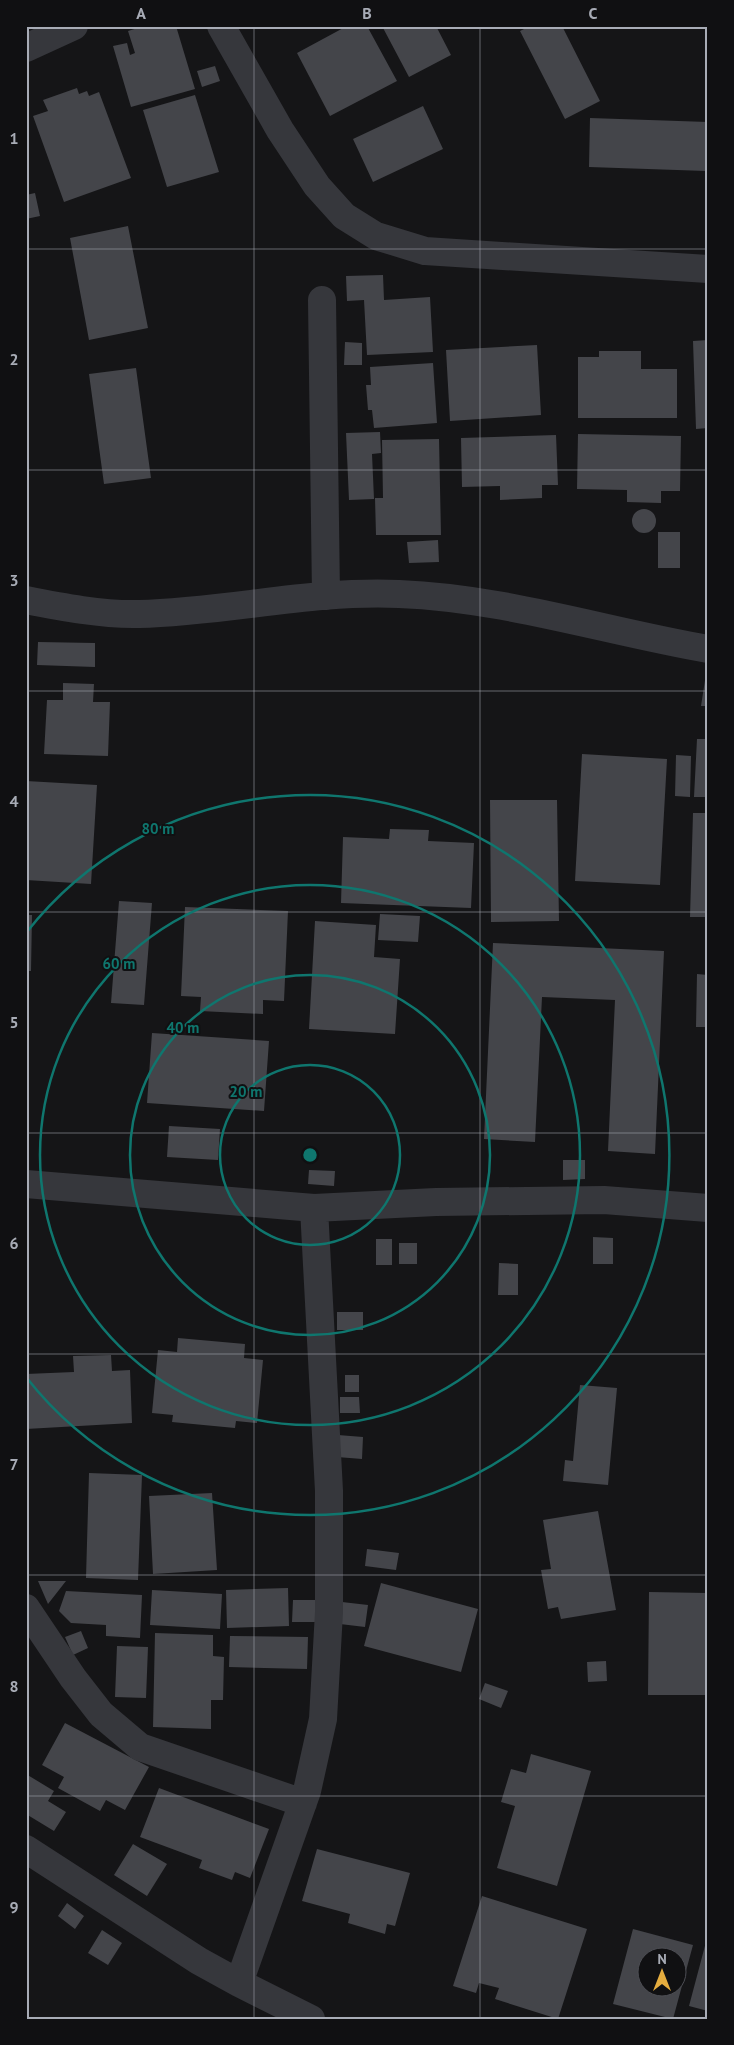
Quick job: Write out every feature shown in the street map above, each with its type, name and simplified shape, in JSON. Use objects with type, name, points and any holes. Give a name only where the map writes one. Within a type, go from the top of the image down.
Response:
[{"type":"street","points":[[26,48],[74,26]]},
{"type":"street","points":[[221,26],[280,130],[317,186],[344,216],[376,236],[425,251],[708,269]]},
{"type":"street","points":[[322,300],[326,596]]},
{"type":"street","points":[[26,600],[67,608],[137,614],[326,596],[398,594],[458,598],[708,649]]},
{"type":"street","points":[[26,1184],[314,1208],[436,1202],[604,1200],[708,1208]]},
{"type":"street","points":[[239,1984],[308,1791],[323,1719],[329,1612],[329,1491],[314,1208]]},
{"type":"street","points":[[26,1608],[73,1678],[101,1714],[140,1746],[303,1803]]},
{"type":"street","points":[[26,1850],[199,1961],[239,1984],[311,2019]]},
{"type":"building","points":[[144,26],[176,26],[195,89],[131,107],[113,46],[127,43],[130,55],[135,53],[128,31]]},
{"type":"building","points":[[347,26],[367,26],[397,81],[330,116],[297,53]]},
{"type":"building","points":[[382,26],[436,26],[451,55],[409,77]]},
{"type":"building","points":[[530,26],[562,26],[600,101],[565,119],[520,31]]},
{"type":"building","points":[[215,66],[220,81],[202,87],[197,71]]},
{"type":"building","points":[[77,88],[79,94],[87,91],[89,96],[99,92],[131,178],[64,202],[33,116],[48,111],[43,100]]},
{"type":"building","points":[[195,95],[219,172],[167,187],[143,110]]},
{"type":"building","points":[[423,106],[443,149],[373,182],[353,139]]},
{"type":"building","points":[[590,118],[708,122],[706,171],[589,167]]},
{"type":"building","points":[[35,193],[40,216],[26,219],[26,195]]},
{"type":"building","points":[[128,226],[148,328],[89,340],[70,238]]},
{"type":"building","points":[[383,275],[384,300],[430,297],[433,352],[367,355],[364,300],[347,301],[346,276]]},
{"type":"building","points":[[708,340],[708,428],[696,429],[693,341]]},
{"type":"building","points":[[345,342],[362,343],[362,365],[344,365]]},
{"type":"building","points":[[537,345],[541,415],[450,421],[446,350]]},
{"type":"building","points":[[599,351],[641,351],[641,369],[677,369],[677,418],[578,418],[578,357],[599,357]]},
{"type":"building","points":[[433,363],[437,423],[374,428],[372,410],[368,410],[366,385],[371,385],[370,367]]},
{"type":"building","points":[[136,368],[151,478],[104,484],[89,374]]},
{"type":"building","points":[[380,432],[381,453],[372,454],[374,499],[349,500],[346,433]]},
{"type":"building","points":[[578,434],[681,436],[680,491],[661,491],[661,503],[627,502],[627,490],[577,489]]},
{"type":"building","points":[[556,435],[558,485],[542,485],[542,498],[500,500],[500,486],[462,487],[461,438]]},
{"type":"building","points":[[439,439],[441,535],[376,535],[375,498],[383,498],[382,440]]},
{"type":"building","points":[[639,509],[649,509],[656,516],[656,526],[649,533],[639,533],[632,526],[632,516]]},
{"type":"building","points":[[658,532],[680,532],[680,568],[658,568]]},
{"type":"building","points":[[438,540],[439,562],[409,563],[407,542]]},
{"type":"building","points":[[38,642],[95,643],[95,667],[37,665]]},
{"type":"building","points":[[706,674],[708,674],[708,706],[701,706]]},
{"type":"building","points":[[63,683],[94,684],[93,702],[110,702],[108,756],[44,754],[47,700],[63,700]]},
{"type":"building","points":[[697,739],[708,739],[708,797],[694,797]]},
{"type":"building","points":[[582,754],[667,759],[660,885],[575,881]]},
{"type":"building","points":[[676,755],[691,756],[690,797],[675,796]]},
{"type":"building","points":[[26,781],[97,785],[91,884],[26,880]]},
{"type":"building","points":[[490,800],[557,800],[559,921],[491,922]]},
{"type":"building","points":[[693,813],[708,813],[708,917],[690,917]]},
{"type":"building","points":[[390,829],[429,830],[428,841],[474,843],[471,908],[341,903],[343,837],[389,839]]},
{"type":"building","points":[[119,901],[152,903],[144,1005],[111,1003]]},
{"type":"building","points":[[185,907],[288,911],[284,1001],[263,1000],[263,1014],[200,1011],[201,997],[181,996]]},
{"type":"building","points":[[380,914],[420,916],[418,942],[378,940]]},
{"type":"building","points":[[26,915],[32,915],[31,971],[26,971]]},
{"type":"building","points":[[315,921],[376,925],[374,957],[400,959],[395,1034],[309,1029]]},
{"type":"building","points":[[493,943],[664,951],[655,1154],[608,1151],[615,1000],[542,997],[535,1142],[484,1139]]},
{"type":"building","points":[[697,974],[708,975],[708,1027],[696,1027]]},
{"type":"building","points":[[152,1033],[269,1041],[264,1111],[147,1103]]},
{"type":"building","points":[[169,1126],[220,1129],[218,1160],[167,1157]]},
{"type":"building","points":[[563,1160],[585,1160],[585,1179],[563,1180]]},
{"type":"building","points":[[309,1170],[335,1171],[334,1186],[308,1184]]},
{"type":"building","points":[[593,1237],[613,1238],[613,1264],[593,1264]]},
{"type":"building","points":[[376,1239],[392,1239],[392,1265],[376,1265]]},
{"type":"building","points":[[399,1243],[417,1243],[417,1264],[399,1264]]},
{"type":"building","points":[[499,1263],[518,1264],[518,1295],[498,1295]]},
{"type":"building","points":[[337,1312],[363,1312],[363,1330],[337,1330]]},
{"type":"building","points":[[178,1338],[245,1344],[244,1358],[263,1360],[257,1423],[236,1421],[235,1428],[172,1422],[173,1415],[152,1413],[158,1350],[177,1352]]},
{"type":"building","points":[[111,1355],[112,1371],[130,1370],[132,1423],[26,1429],[26,1374],[74,1372],[73,1356]]},
{"type":"building","points":[[345,1375],[359,1375],[359,1392],[345,1392]]},
{"type":"building","points":[[580,1385],[617,1388],[608,1485],[563,1481],[565,1460],[573,1461]]},
{"type":"building","points":[[340,1397],[359,1397],[360,1413],[340,1413]]},
{"type":"building","points":[[338,1435],[363,1437],[362,1459],[337,1457]]},
{"type":"building","points":[[89,1473],[142,1475],[138,1580],[86,1578]]},
{"type":"building","points":[[212,1493],[217,1570],[153,1574],[149,1496]]},
{"type":"building","points":[[598,1511],[616,1610],[561,1619],[558,1607],[548,1609],[541,1570],[551,1569],[543,1520]]},
{"type":"building","points":[[367,1549],[399,1553],[396,1570],[365,1566]]},
{"type":"building","points":[[38,1581],[66,1581],[48,1604]]},
{"type":"building","points":[[381,1583],[478,1609],[461,1672],[364,1646]]},
{"type":"building","points":[[288,1588],[289,1626],[227,1628],[226,1590]]},
{"type":"building","points":[[152,1590],[222,1594],[220,1629],[150,1625]]},
{"type":"building","points":[[66,1591],[142,1595],[140,1638],[106,1636],[106,1625],[71,1623],[59,1611]]},
{"type":"building","points":[[649,1592],[707,1593],[708,1654],[705,1654],[705,1695],[648,1695]]},
{"type":"building","points":[[293,1600],[316,1600],[316,1622],[292,1622]]},
{"type":"building","points":[[342,1602],[368,1605],[365,1627],[340,1624]]},
{"type":"building","points":[[81,1631],[88,1648],[73,1655],[65,1637]]},
{"type":"building","points":[[155,1633],[213,1635],[213,1656],[224,1657],[223,1700],[211,1700],[211,1729],[153,1727]]},
{"type":"building","points":[[230,1636],[308,1637],[307,1669],[229,1667]]},
{"type":"building","points":[[117,1646],[148,1647],[146,1698],[115,1697]]},
{"type":"building","points":[[606,1661],[607,1681],[588,1682],[587,1662]]},
{"type":"building","points":[[485,1683],[508,1691],[501,1708],[479,1699]]},
{"type":"building","points":[[65,1723],[149,1767],[125,1810],[106,1800],[100,1811],[58,1788],[64,1777],[42,1765]]},
{"type":"building","points":[[531,1754],[591,1771],[557,1886],[497,1868],[515,1806],[501,1802],[511,1769],[526,1773]]},
{"type":"building","points":[[26,1774],[54,1791],[48,1801],[66,1812],[54,1831],[26,1814]]},
{"type":"building","points":[[159,1788],[269,1829],[250,1878],[235,1872],[232,1880],[199,1868],[202,1860],[140,1837]]},
{"type":"building","points":[[133,1844],[167,1864],[147,1896],[114,1875]]},
{"type":"building","points":[[317,1849],[410,1873],[395,1926],[387,1924],[385,1934],[348,1923],[350,1914],[302,1901]]},
{"type":"building","points":[[482,1896],[587,1929],[558,2019],[495,1999],[499,1988],[479,1983],[476,1993],[453,1986]]},
{"type":"building","points":[[67,1903],[84,1916],[75,1929],[58,1916]]},
{"type":"building","points":[[633,1929],[693,1945],[686,1971],[686,1948],[636,1948],[636,1998],[679,1998],[673,2019],[613,2004]]},
{"type":"building","points":[[102,1930],[122,1943],[108,1965],[88,1953]]},
{"type":"building","points":[[706,1942],[708,1942],[708,2011],[689,2006]]}]
